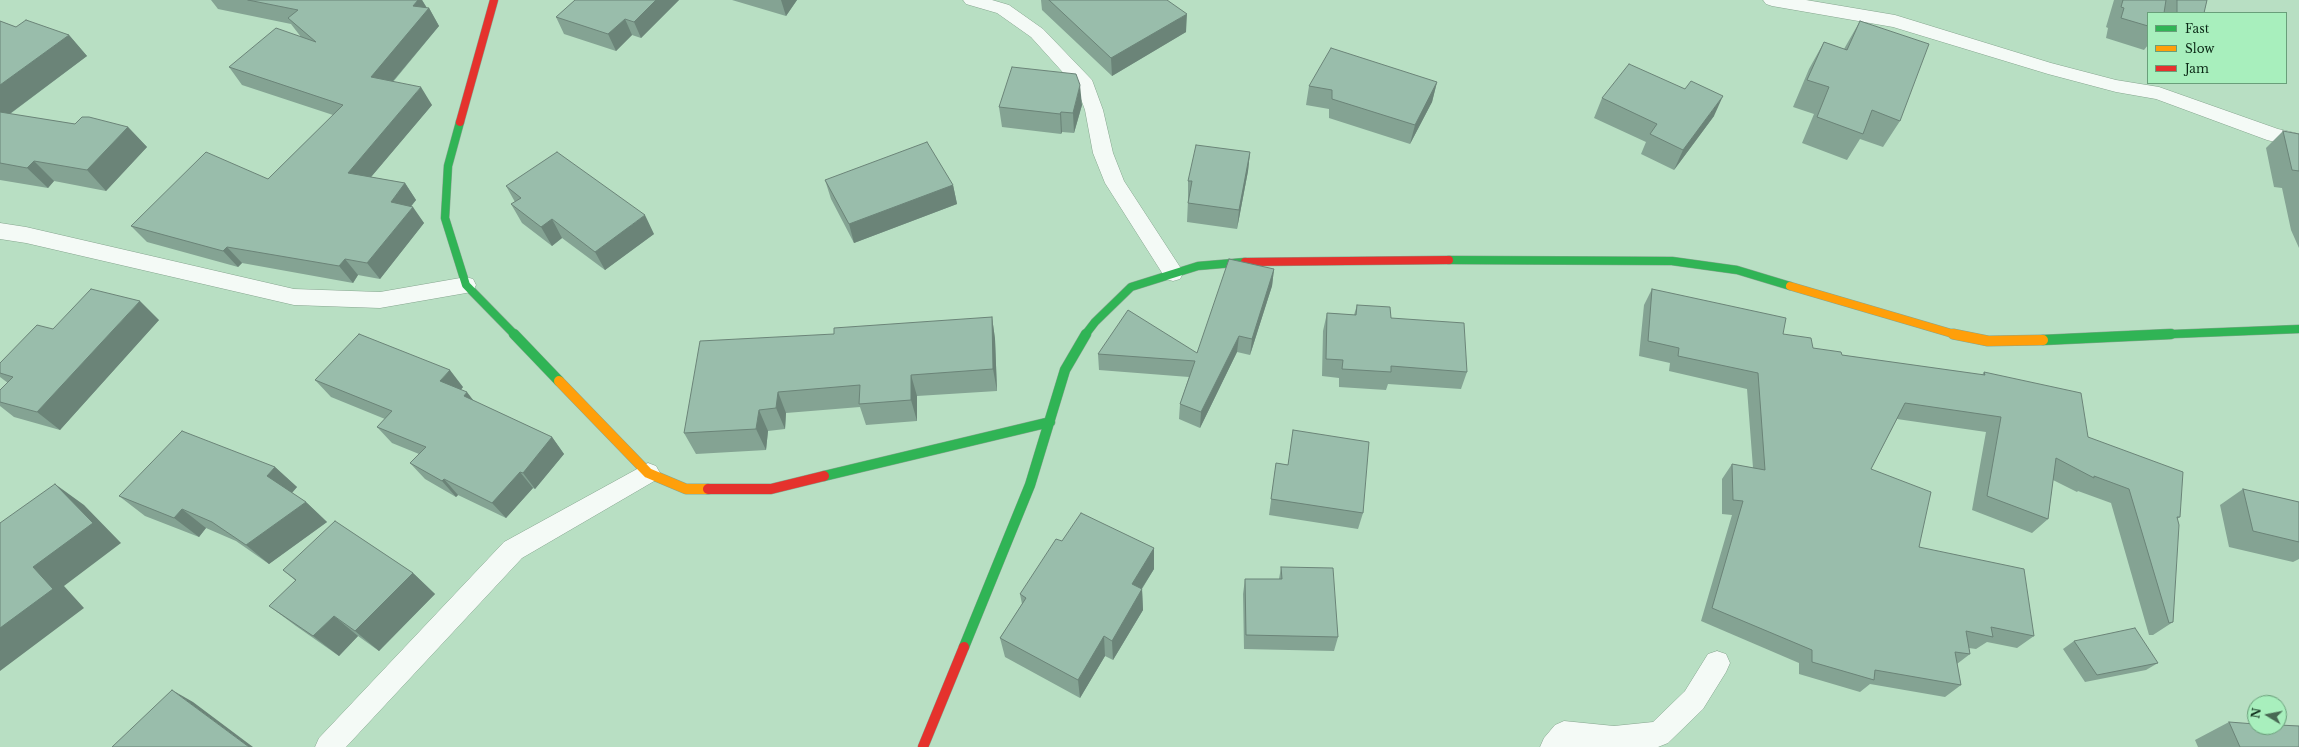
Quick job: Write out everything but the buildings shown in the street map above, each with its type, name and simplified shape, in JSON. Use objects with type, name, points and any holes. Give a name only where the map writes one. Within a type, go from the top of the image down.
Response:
[{"type":"street","points":[[494,0],[448,166],[445,218],[466,285],[648,473],[686,489],[771,488],[1050,422]]},
{"type":"street","points":[[972,0],[1003,9],[1037,33],[1085,85],[1094,110],[1103,153],[1115,184],[1173,273]]},
{"type":"street","points":[[1772,0],[1895,21],[2048,68],[2116,86],[2159,93],[2274,135],[2299,141]]},
{"type":"street","points":[[0,231],[26,235],[294,297],[380,300],[466,285]]},
{"type":"street","points":[[923,747],[1030,484],[1065,370],[1080,342],[1095,322],[1131,287],[1173,273],[1198,266],[1237,262],[1399,260],[1672,261],[1737,270],[1945,333],[1964,338],[1988,341],[2028,341],[2299,329]]},
{"type":"street","points":[[328,747],[513,550],[648,473]]},
{"type":"street","points":[[1553,747],[1564,734],[1614,739],[1659,734],[1694,700],[1717,663]]},
{"type":"traffic: fast","points":[[460,122],[448,166],[445,218],[466,285],[559,381]]},
{"type":"traffic: fast","points":[[1449,260],[1672,261],[1737,270],[1790,286]]},
{"type":"traffic: fast","points":[[964,647],[1030,485],[1065,370],[1080,342],[1095,322],[1131,287],[1198,266],[1245,262]]},
{"type":"traffic: fast","points":[[2043,340],[2299,329]]},
{"type":"traffic: fast","points":[[824,476],[1050,422]]},
{"type":"traffic: slow","points":[[1790,286],[1965,338],[1988,341],[2043,340]]},
{"type":"traffic: slow","points":[[559,381],[648,473],[686,489],[708,489]]},
{"type":"traffic: jam","points":[[460,122],[494,0]]},
{"type":"traffic: jam","points":[[1245,262],[1449,260]]},
{"type":"traffic: jam","points":[[708,489],[771,489],[824,476]]},
{"type":"traffic: jam","points":[[923,747],[964,647]]}]
